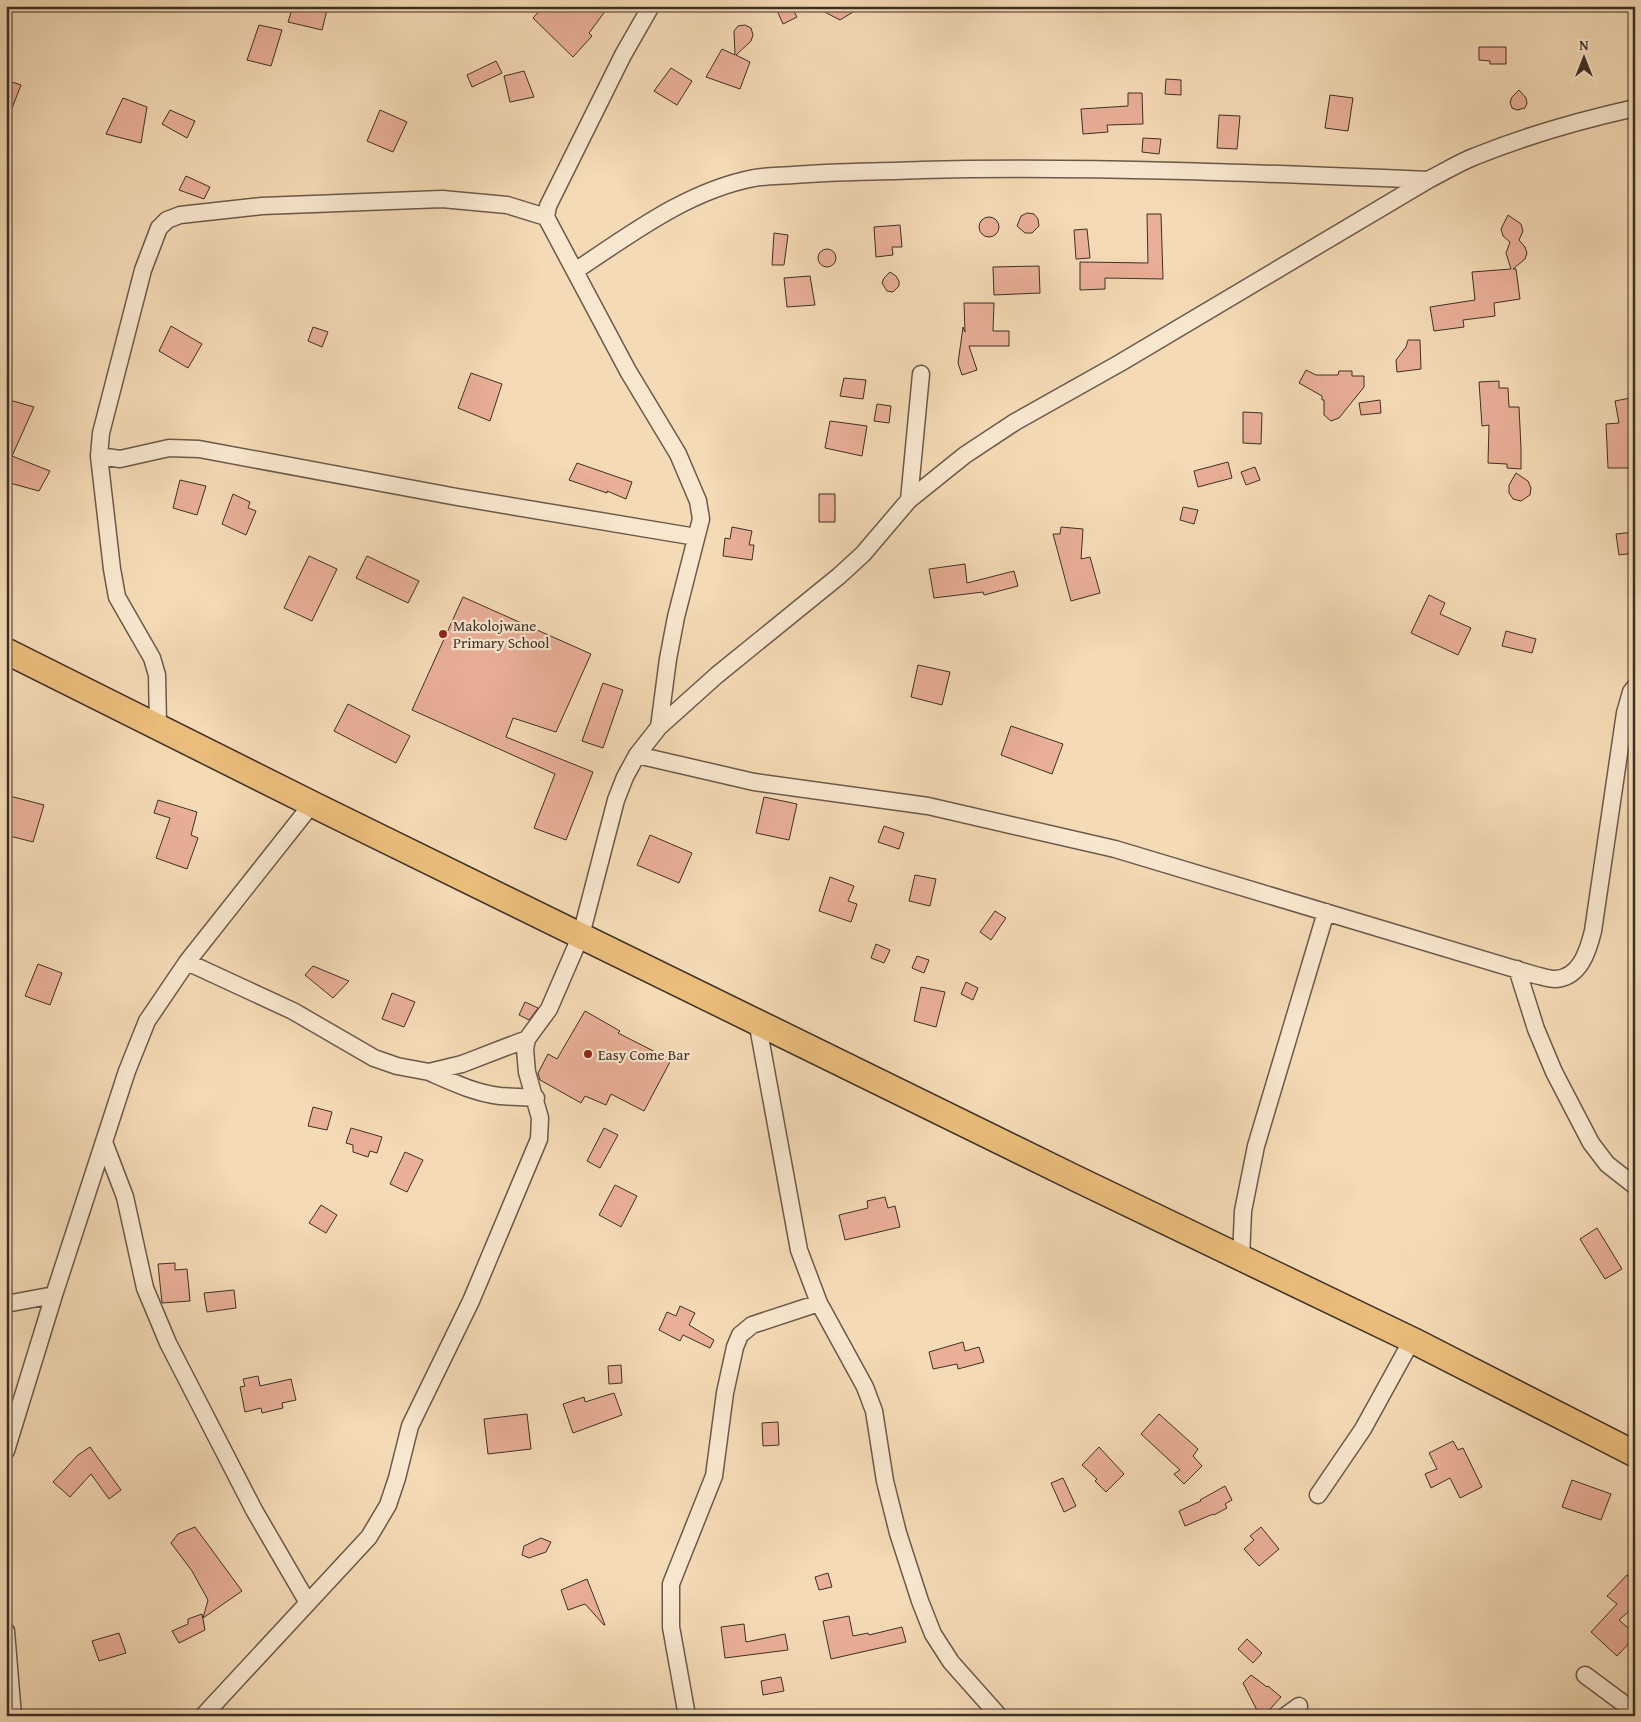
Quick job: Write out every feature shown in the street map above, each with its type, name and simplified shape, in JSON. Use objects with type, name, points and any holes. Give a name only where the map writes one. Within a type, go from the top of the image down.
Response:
[{"type":"main road","points":[[6,651],[312,804],[1412,1340],[1635,1454]]},
{"type":"street","points":[[649,7],[548,206],[546,217],[628,371],[678,454],[698,501],[701,519],[672,634],[659,727]]},
{"type":"street","points":[[203,1716],[369,1537],[388,1506],[410,1426],[471,1302],[539,1139],[540,1118],[536,1098],[527,1072],[525,1049],[527,1039],[549,1009],[581,935],[616,800],[637,755],[659,727],[716,675],[863,554],[909,500],[965,455],[1015,422],[1120,363],[1428,180],[1474,156],[1580,120],[1635,108]]},
{"type":"street","points":[[575,271],[677,206],[718,189],[754,178],[837,173],[1061,169],[1223,172],[1428,180]]},
{"type":"street","points":[[158,726],[157,675],[152,658],[117,598],[99,456],[101,433],[143,270],[159,228],[167,220],[180,214],[262,206],[442,199],[507,205],[546,217]]},
{"type":"street","points":[[909,500],[921,374]]},
{"type":"street","points":[[99,456],[120,459],[169,448],[199,449],[457,497],[696,536]]},
{"type":"street","points":[[637,755],[754,782],[928,806],[1115,849],[1554,979],[1568,976],[1588,952],[1593,931],[1625,713],[1631,692],[1635,687]]},
{"type":"street","points":[[7,1448],[54,1295],[127,1071],[147,1021],[187,962],[312,804]]},
{"type":"street","points":[[1241,1258],[1243,1212],[1256,1146],[1326,912]]},
{"type":"street","points":[[187,962],[293,1011],[374,1058],[397,1066],[429,1072],[454,1083],[499,1096],[536,1098]]},
{"type":"street","points":[[1517,969],[1536,1029],[1550,1063],[1591,1143],[1607,1164],[1635,1186]]},
{"type":"street","points":[[757,1021],[799,1250],[819,1303],[861,1379],[874,1411],[885,1481],[898,1533],[920,1601],[933,1634],[951,1662],[999,1716]]},
{"type":"street","points":[[429,1072],[462,1064],[527,1039]]},
{"type":"street","points":[[104,1142],[125,1197],[146,1288],[168,1343],[254,1510],[308,1603]]},
{"type":"street","points":[[6,1304],[54,1295]]},
{"type":"street","points":[[687,1716],[671,1627],[671,1584],[714,1476],[725,1393],[735,1347],[740,1335],[752,1325],[819,1303]]},
{"type":"street","points":[[1318,1495],[1363,1429],[1412,1340]]},
{"type":"street","points":[[6,1630],[13,1716]]},
{"type":"street","points":[[1585,1675],[1635,1712]]},
{"type":"street","points":[[1285,1716],[1299,1706]]},
{"type":"building","points":[[293,6],[328,6],[322,30],[288,22]]},
{"type":"building","points":[[544,6],[609,6],[589,33],[592,36],[573,57],[533,18]]},
{"type":"building","points":[[775,6],[791,6],[797,17],[783,24]]},
{"type":"building","points":[[813,6],[863,6],[840,20]]},
{"type":"building","points":[[259,25],[282,30],[271,66],[247,60]]},
{"type":"building","points":[[745,25],[751,28],[753,35],[751,41],[736,55],[750,62],[740,89],[706,77],[722,49],[735,55],[734,31],[738,26]]},
{"type":"building","points":[[1479,47],[1506,47],[1506,64],[1490,64],[1490,61],[1479,60]]},
{"type":"building","points":[[496,61],[502,73],[472,87],[467,75]]},
{"type":"building","points":[[671,68],[692,81],[677,105],[654,91]]},
{"type":"building","points":[[524,71],[534,97],[510,102],[504,76]]},
{"type":"building","points":[[1166,79],[1181,80],[1181,95],[1165,94]]},
{"type":"building","points":[[6,80],[21,85],[7,121],[6,121]]},
{"type":"building","points":[[1519,90],[1526,98],[1527,103],[1525,108],[1517,110],[1512,108],[1510,102]]},
{"type":"building","points":[[1128,93],[1142,93],[1143,124],[1107,125],[1108,132],[1083,134],[1081,109],[1128,106]]},
{"type":"building","points":[[1330,95],[1353,98],[1348,131],[1325,128]]},
{"type":"building","points":[[123,98],[147,107],[141,143],[106,134]]},
{"type":"building","points":[[170,110],[195,121],[187,138],[162,124]]},
{"type":"building","points":[[380,110],[407,122],[393,152],[367,141]]},
{"type":"building","points":[[1219,115],[1240,116],[1237,149],[1217,148]]},
{"type":"building","points":[[1143,138],[1161,139],[1159,154],[1142,152]]},
{"type":"building","points":[[186,176],[210,187],[204,199],[179,190]]},
{"type":"building","points":[[1027,213],[1034,214],[1038,219],[1039,226],[1032,233],[1025,233],[1017,226],[1021,216]]},
{"type":"building","points":[[1147,214],[1161,214],[1163,279],[1105,278],[1105,289],[1080,290],[1080,262],[1148,263]]},
{"type":"building","points":[[1508,215],[1521,224],[1523,231],[1519,240],[1527,253],[1525,259],[1513,269],[1516,269],[1520,299],[1494,303],[1495,316],[1463,320],[1464,327],[1434,331],[1430,307],[1475,300],[1472,272],[1511,269],[1506,253],[1510,242],[1503,236],[1501,229]]},
{"type":"building","points":[[989,217],[996,220],[999,227],[996,234],[989,237],[982,234],[979,227],[982,220]]},
{"type":"building","points":[[900,225],[902,247],[892,247],[893,255],[876,257],[874,227]]},
{"type":"building","points":[[1087,229],[1090,258],[1076,259],[1074,230]]},
{"type":"building","points":[[774,233],[788,235],[784,265],[772,265]]},
{"type":"building","points":[[827,249],[833,252],[836,258],[833,264],[827,267],[821,264],[818,258],[821,252]]},
{"type":"building","points":[[1039,266],[1040,293],[994,295],[993,267]]},
{"type":"building","points":[[890,272],[899,281],[899,286],[893,292],[887,291],[882,283]]},
{"type":"building","points":[[810,276],[815,305],[787,307],[784,278]]},
{"type":"building","points":[[964,303],[994,303],[993,331],[1009,331],[1009,346],[969,346],[977,370],[962,375],[958,363],[963,327],[965,332]]},
{"type":"building","points":[[171,326],[202,344],[188,368],[159,351]]},
{"type":"building","points":[[313,327],[328,332],[322,347],[308,341]]},
{"type":"building","points":[[1408,340],[1420,340],[1421,369],[1397,372],[1396,360],[1406,347]]},
{"type":"building","points":[[1306,370],[1316,375],[1338,375],[1339,371],[1352,371],[1352,376],[1364,376],[1364,387],[1339,418],[1331,421],[1324,415],[1324,400],[1322,400],[1322,396],[1299,383]]},
{"type":"building","points":[[471,373],[502,384],[490,421],[458,408]]},
{"type":"building","points":[[844,378],[866,380],[863,399],[840,396]]},
{"type":"building","points":[[1499,381],[1499,388],[1508,388],[1509,407],[1519,407],[1521,469],[1507,468],[1507,464],[1488,463],[1489,425],[1482,426],[1479,382]]},
{"type":"building","points":[[1635,397],[1635,468],[1608,468],[1606,424],[1619,423],[1615,401]]},
{"type":"building","points":[[6,399],[34,407],[12,456],[50,471],[39,491],[6,482]]},
{"type":"building","points":[[1380,400],[1381,413],[1361,415],[1359,403]]},
{"type":"building","points":[[877,404],[891,406],[889,423],[874,421]]},
{"type":"building","points":[[1243,412],[1262,413],[1261,444],[1243,443]]},
{"type":"building","points":[[830,421],[867,426],[862,456],[825,448]]},
{"type":"building","points":[[1228,462],[1232,478],[1198,487],[1194,471]]},
{"type":"building","points":[[577,463],[632,482],[626,499],[607,491],[607,493],[569,480]]},
{"type":"building","points":[[1255,467],[1260,480],[1246,485],[1241,472]]},
{"type":"building","points":[[1516,473],[1528,481],[1531,488],[1530,495],[1521,501],[1513,499],[1509,493],[1509,485]]},
{"type":"building","points":[[180,480],[206,486],[197,515],[173,508]]},
{"type":"building","points":[[233,494],[250,502],[248,508],[256,511],[246,535],[222,524]]},
{"type":"building","points":[[819,494],[835,494],[835,522],[819,522]]},
{"type":"building","points":[[1183,507],[1198,510],[1194,524],[1180,520]]},
{"type":"building","points":[[732,527],[752,531],[749,545],[754,545],[752,560],[723,556],[725,538],[730,539]]},
{"type":"building","points":[[1061,527],[1083,529],[1081,559],[1090,557],[1100,593],[1071,601],[1053,534],[1060,534]]},
{"type":"building","points":[[1635,532],[1635,553],[1619,555],[1616,534]]},
{"type":"building","points":[[309,556],[337,569],[312,621],[284,608]]},
{"type":"building","points":[[367,556],[419,581],[408,603],[356,578]]},
{"type":"building","points":[[965,564],[967,583],[1014,571],[1018,586],[984,595],[983,592],[934,598],[929,569]]},
{"type":"building","points":[[1429,595],[1445,603],[1440,614],[1471,628],[1458,655],[1411,633]]},
{"type":"building","points":[[463,597],[591,654],[556,732],[513,718],[506,737],[593,772],[566,840],[534,828],[555,774],[412,710]]},
{"type":"building","points":[[1506,631],[1536,639],[1532,653],[1502,646]]},
{"type":"building","points":[[918,665],[950,672],[942,705],[911,697]]},
{"type":"building","points":[[603,683],[623,690],[603,748],[582,741]]},
{"type":"building","points":[[348,704],[410,736],[396,763],[334,731]]},
{"type":"building","points":[[1011,726],[1063,744],[1052,774],[1001,755]]},
{"type":"building","points":[[6,795],[44,805],[33,842],[6,835]]},
{"type":"building","points":[[764,797],[797,804],[789,840],[756,833]]},
{"type":"building","points":[[158,800],[197,812],[191,835],[198,838],[187,869],[156,858],[170,818],[154,813]]},
{"type":"building","points":[[884,826],[904,833],[899,849],[878,842]]},
{"type":"building","points":[[650,835],[692,853],[679,883],[637,865]]},
{"type":"building","points":[[915,875],[936,879],[930,906],[909,901]]},
{"type":"building","points":[[830,877],[854,886],[848,901],[857,904],[851,922],[819,911]]},
{"type":"building","points":[[995,911],[1006,918],[991,940],[980,932]]},
{"type":"building","points":[[876,944],[890,950],[884,963],[871,958]]},
{"type":"building","points":[[917,956],[929,960],[924,973],[912,968]]},
{"type":"building","points":[[38,964],[62,973],[50,1005],[25,996]]},
{"type":"building","points":[[313,966],[349,981],[333,998],[305,975]]},
{"type":"building","points":[[966,982],[978,988],[973,1000],[961,994]]},
{"type":"building","points":[[921,987],[945,992],[936,1027],[914,1021]]},
{"type":"building","points":[[392,993],[415,1002],[404,1027],[382,1019]]},
{"type":"building","points":[[525,1002],[538,1008],[529,1020],[519,1015]]},
{"type":"building","points":[[585,1011],[620,1031],[618,1033],[671,1060],[644,1111],[611,1094],[606,1105],[585,1096],[581,1103],[540,1080],[538,1073],[548,1054],[557,1059]]},
{"type":"building","points":[[313,1107],[332,1112],[327,1130],[308,1126]]},
{"type":"building","points":[[351,1128],[382,1137],[377,1153],[370,1151],[368,1157],[353,1152],[353,1145],[346,1143]]},
{"type":"building","points":[[604,1128],[618,1135],[600,1168],[587,1161]]},
{"type":"building","points":[[405,1152],[423,1160],[407,1192],[390,1184]]},
{"type":"building","points":[[615,1185],[637,1196],[621,1227],[599,1215]]},
{"type":"building","points":[[885,1197],[888,1208],[895,1206],[900,1227],[845,1240],[839,1215],[868,1208],[867,1201]]},
{"type":"building","points":[[321,1205],[337,1215],[326,1233],[309,1223]]},
{"type":"building","points":[[1597,1228],[1622,1269],[1605,1279],[1580,1239]]},
{"type":"building","points":[[175,1263],[175,1270],[187,1269],[190,1301],[162,1303],[158,1264]]},
{"type":"building","points":[[234,1290],[236,1308],[207,1312],[204,1293]]},
{"type":"building","points":[[680,1306],[695,1313],[689,1325],[714,1340],[710,1348],[683,1335],[680,1341],[659,1330],[667,1312],[676,1316]]},
{"type":"building","points":[[963,1342],[965,1351],[979,1347],[984,1362],[958,1369],[957,1364],[933,1369],[929,1352]]},
{"type":"building","points":[[621,1365],[622,1383],[609,1384],[608,1366]]},
{"type":"building","points":[[258,1376],[260,1386],[291,1379],[296,1400],[282,1403],[283,1408],[262,1413],[261,1408],[245,1412],[240,1387],[245,1386],[243,1379]]},
{"type":"building","points":[[614,1393],[622,1415],[573,1433],[563,1404],[584,1397],[585,1402]]},
{"type":"building","points":[[527,1414],[531,1449],[488,1454],[484,1419]]},
{"type":"building","points":[[1159,1414],[1198,1449],[1193,1456],[1202,1466],[1184,1484],[1174,1474],[1180,1470],[1141,1434]]},
{"type":"building","points":[[778,1422],[779,1445],[763,1446],[762,1423]]},
{"type":"building","points":[[1453,1441],[1458,1450],[1463,1448],[1482,1487],[1460,1498],[1450,1478],[1431,1488],[1425,1474],[1437,1469],[1429,1453]]},
{"type":"building","points":[[90,1447],[121,1490],[109,1499],[91,1474],[70,1497],[53,1482],[78,1455]]},
{"type":"building","points":[[1099,1447],[1124,1474],[1106,1492],[1095,1481],[1097,1479],[1082,1465]]},
{"type":"building","points":[[1063,1478],[1076,1506],[1064,1512],[1051,1483]]},
{"type":"building","points":[[1572,1480],[1611,1494],[1601,1520],[1562,1507]]},
{"type":"building","points":[[1225,1486],[1232,1500],[1225,1504],[1227,1508],[1185,1526],[1179,1511],[1201,1501]]},
{"type":"building","points":[[195,1527],[242,1591],[203,1618],[208,1600],[192,1571],[171,1543],[178,1534]]},
{"type":"building","points":[[1261,1527],[1279,1549],[1259,1566],[1244,1549],[1254,1540],[1250,1536]]},
{"type":"building","points":[[541,1538],[551,1542],[546,1552],[529,1558],[522,1555],[524,1546]]},
{"type":"building","points":[[828,1573],[832,1587],[819,1590],[815,1577]]},
{"type":"building","points":[[1627,1575],[1635,1582],[1635,1606],[1619,1620],[1635,1634],[1635,1637],[1617,1656],[1591,1632],[1617,1604],[1607,1596]]},
{"type":"building","points":[[587,1579],[605,1625],[585,1604],[568,1610],[561,1590]]},
{"type":"building","points":[[202,1614],[205,1630],[179,1643],[172,1631],[188,1624],[188,1619]]},
{"type":"building","points":[[849,1616],[853,1636],[868,1633],[869,1635],[902,1627],[906,1642],[831,1659],[823,1621]]},
{"type":"building","points":[[744,1624],[746,1642],[785,1634],[788,1650],[725,1658],[721,1627]]},
{"type":"building","points":[[119,1633],[126,1653],[99,1661],[92,1641]]},
{"type":"building","points":[[1247,1639],[1262,1653],[1253,1663],[1238,1649]]},
{"type":"building","points":[[1251,1675],[1281,1697],[1264,1716],[1260,1716],[1243,1683]]},
{"type":"building","points":[[781,1677],[784,1691],[763,1695],[761,1681]]},
{"type":"place","name":"Makolojwane Primary School","points":[[443,634]]},
{"type":"place","name":"Easy Come Bar","points":[[588,1054]]}]
